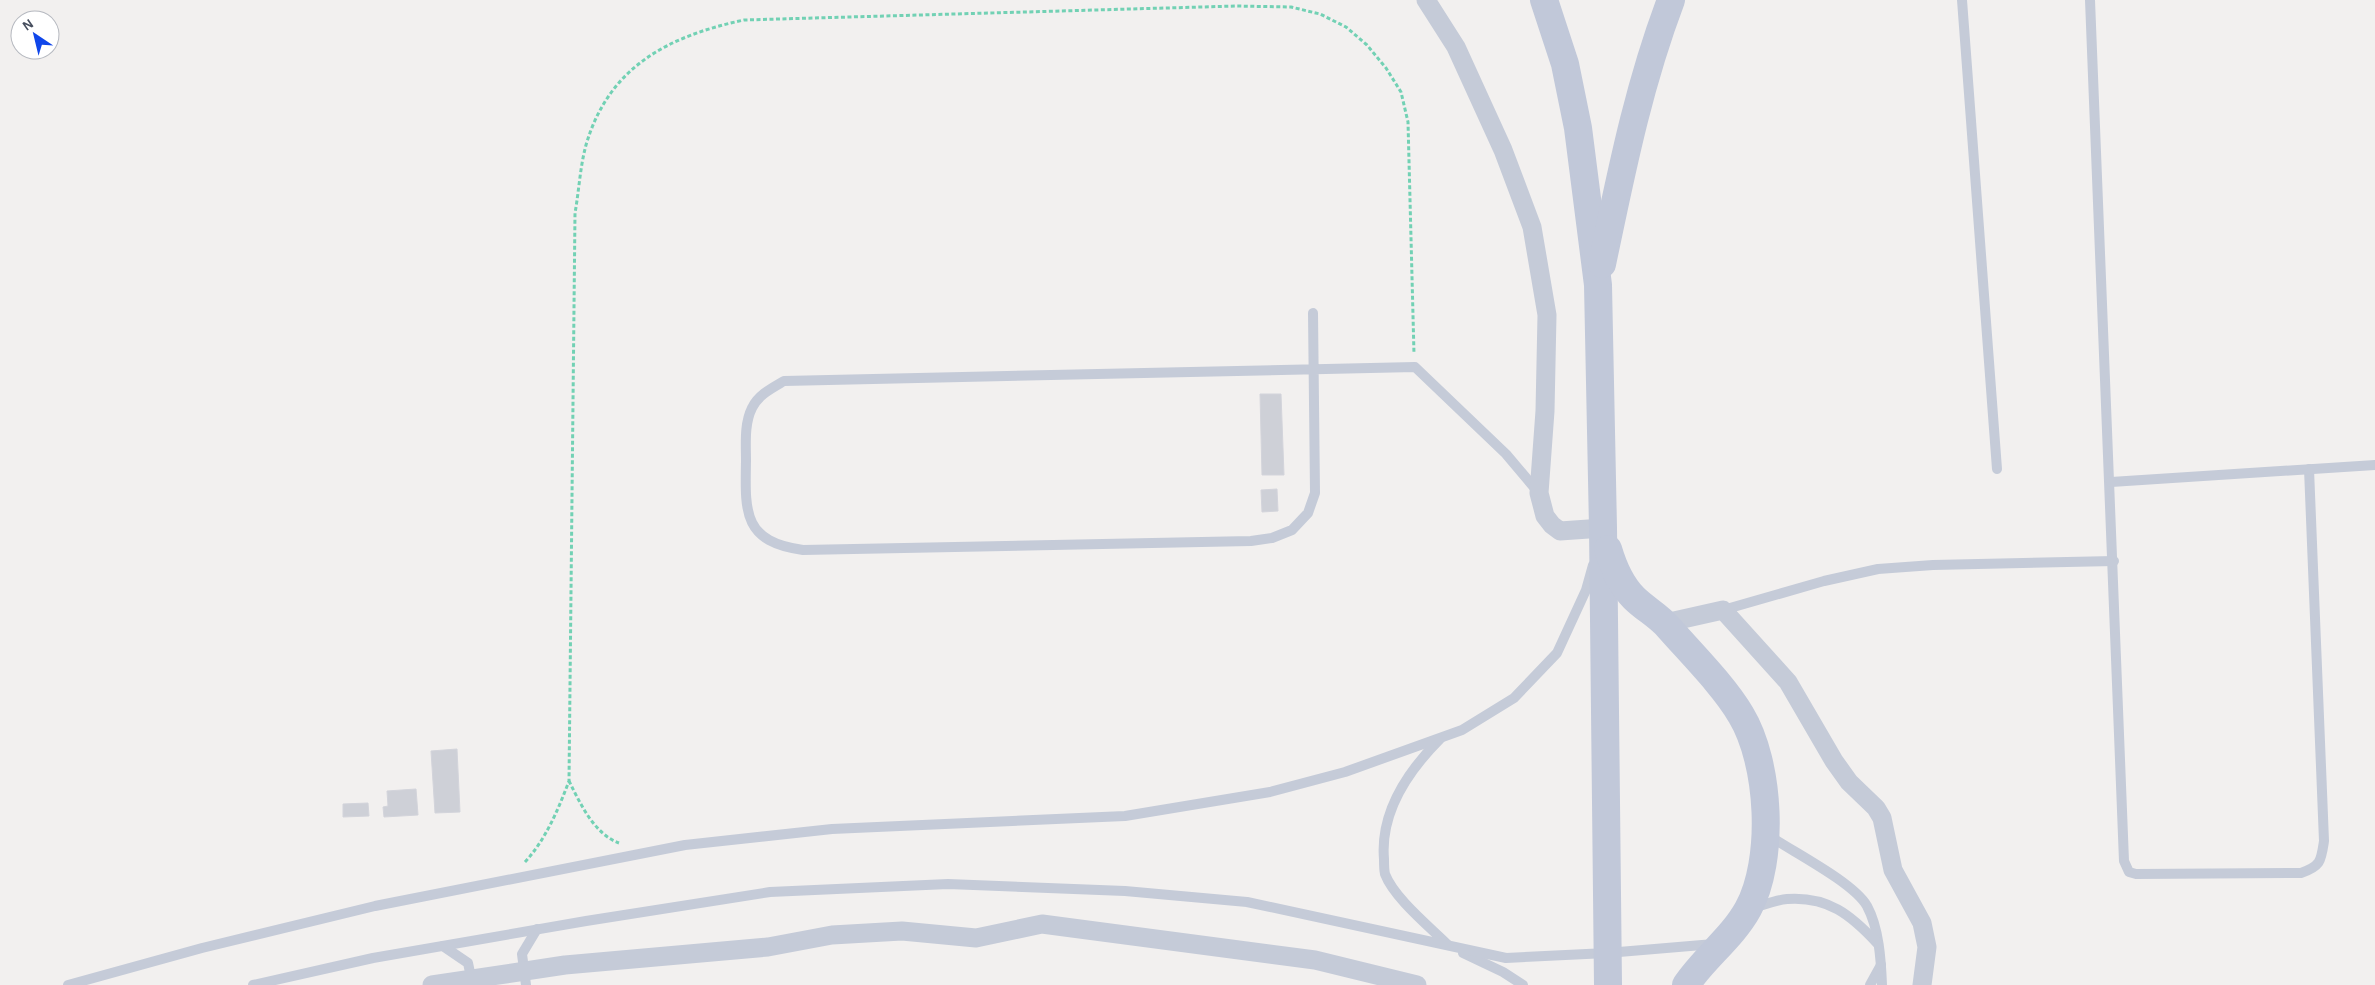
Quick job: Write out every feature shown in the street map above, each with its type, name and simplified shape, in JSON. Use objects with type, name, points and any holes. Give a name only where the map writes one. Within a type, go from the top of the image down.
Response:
[{"type":"street","points":[[1426,0],[1456,47],[1503,150],[1532,227],[1548,315],[1538,493],[1545,516],[1560,531],[1603,528]]},
{"type":"street","points":[[1544,0],[1565,64],[1578,128],[1598,285],[1603,528],[1608,985]]},
{"type":"street","points":[[1598,285],[1632,121],[1652,50],[1671,0]]},
{"type":"street","points":[[1603,528],[1613,567],[1633,598],[1665,623],[1742,715],[1757,755],[1765,797],[1765,857],[1757,889],[1748,910],[1723,943],[1686,985]]},
{"type":"street","points":[[1665,623],[1724,610],[1788,682],[1839,768],[1849,782],[1876,808],[1882,818],[1893,870],[1922,924],[1927,947],[1922,985]]},
{"type":"street","points":[[432,985],[525,978],[566,965],[768,948],[832,935],[902,931],[976,938],[1042,924],[1315,960],[1417,985]]},
{"type":"lane","points":[[1962,0],[1997,469]]},
{"type":"lane","points":[[2090,0],[2126,867],[2130,872],[2136,874],[2301,873],[2314,869],[2320,861],[2324,841],[2308,469]]},
{"type":"lane","points":[[1313,313],[1315,369],[1315,493],[1308,512],[1292,530],[1272,538],[1251,541],[803,550],[783,547],[766,539],[753,526],[745,504],[746,426],[752,407],[765,392],[784,381],[1315,369],[1414,368],[1506,454],[1538,493]]},
{"type":"lane","points":[[2111,482],[2375,465]]},
{"type":"lane","points":[[68,985],[202,948],[375,906],[694,843],[832,829],[1125,816],[1270,792],[1345,772],[1462,730],[1514,698],[1556,653],[1586,590],[1603,528]]},
{"type":"lane","points":[[1724,610],[1824,581],[1878,570],[1933,565],[2114,562]]},
{"type":"lane","points":[[1442,737],[1420,759],[1401,787],[1388,818],[1383,846],[1385,874],[1402,899],[1449,946],[1504,972],[1523,985]]},
{"type":"lane","points":[[1765,833],[1844,882],[1867,906],[1879,945],[1882,985]]},
{"type":"lane","points":[[253,985],[373,958],[537,929],[770,892],[948,884],[1125,891],[1248,902],[1506,958],[1607,953],[1723,943]]},
{"type":"lane","points":[[1748,910],[1786,899],[1814,900],[1832,906],[1855,920],[1879,945]]},
{"type":"lane","points":[[525,978],[522,954],[537,929]]},
{"type":"lane","points":[[443,946],[468,963],[472,982]]},
{"type":"lane","points":[[1870,985],[1881,965]]},
{"type":"path","points":[[502,882],[527,861],[546,832],[559,807],[569,781],[575,213],[586,146],[597,115],[618,84],[644,59],[675,40],[708,28],[744,20],[1236,6],[1291,7],[1320,14],[1346,27],[1368,45],[1401,92],[1408,122],[1414,368]]},
{"type":"path","points":[[569,781],[580,804],[594,824],[612,841],[643,853]]},
{"type":"building","points":[[1260,394],[1281,394],[1284,475],[1262,475]]},
{"type":"building","points":[[1277,489],[1278,511],[1262,512],[1261,490]]},
{"type":"building","points":[[457,749],[460,812],[435,813],[431,751]]},
{"type":"building","points":[[416,789],[418,815],[384,817],[383,807],[388,806],[387,791]]},
{"type":"building","points":[[368,803],[369,816],[343,817],[343,804]]}]
